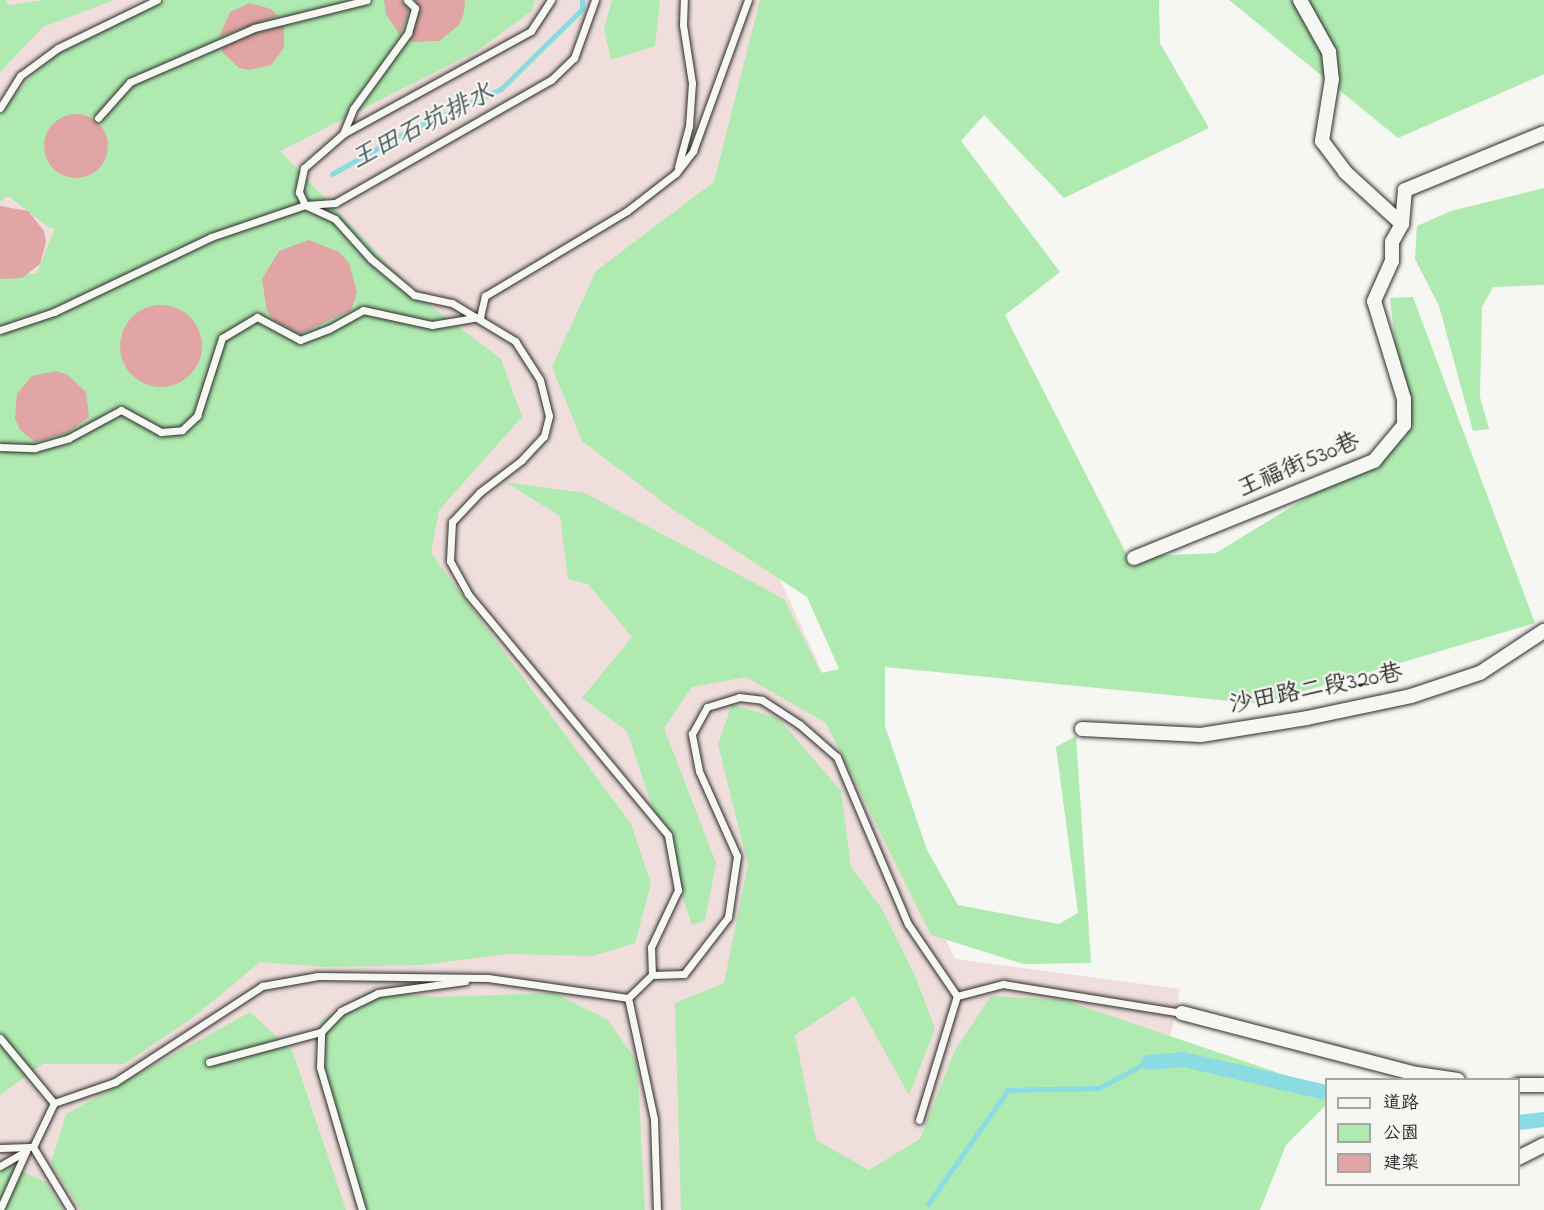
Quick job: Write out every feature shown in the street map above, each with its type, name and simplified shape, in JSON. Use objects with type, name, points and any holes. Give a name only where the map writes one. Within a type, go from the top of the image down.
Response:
[{"type":"street","points":[[1300,0],[1329,52],[1332,79],[1322,141],[1345,172],[1402,224]]},
{"type":"street","name":"王福街530巷","points":[[1134,558],[1374,461],[1404,425],[1404,399],[1374,302],[1402,224],[1405,190],[1544,133]]},
{"type":"street","name":"沙田路二段320巷","points":[[1082,729],[1202,735],[1308,718],[1411,696],[1480,673],[1544,631]]},
{"type":"street","points":[[1182,1013],[1416,1077]]},
{"type":"street","points":[[1520,1085],[1544,1085]]},
{"type":"street","points":[[1520,1157],[1544,1145]]},
{"type":"lane","points":[[0,108],[20,76],[58,48],[157,0]]},
{"type":"lane","points":[[98,118],[130,82],[254,28],[367,0]]},
{"type":"lane","points":[[343,134],[353,109],[408,33],[415,8],[407,0]]},
{"type":"lane","points":[[551,0],[531,31],[343,134],[304,168],[299,192],[305,205],[335,219],[371,259],[414,296],[452,303],[480,317],[515,341],[540,380],[549,416],[544,436],[522,460],[480,492],[453,522],[450,561],[468,594],[668,835],[678,890],[651,947],[652,975]]},
{"type":"lane","points":[[0,330],[54,312],[211,237],[305,205],[335,203],[550,80],[574,58],[595,0]]},
{"type":"lane","points":[[676,173],[689,126],[692,83],[683,25],[684,0]]},
{"type":"lane","points":[[480,317],[485,296],[627,211],[676,173],[693,151],[748,0]]},
{"type":"lane","points":[[0,447],[35,448],[69,438],[121,410],[161,432],[182,430],[197,416],[222,338],[257,317],[300,340],[329,329],[363,310],[432,326],[480,317]]},
{"type":"lane","points":[[628,998],[652,975],[684,974],[728,917],[736,856],[699,771],[692,734],[707,707],[739,698],[762,700],[799,724],[837,757],[908,924],[957,996]]},
{"type":"lane","points":[[0,1166],[33,1147],[54,1103],[115,1082],[262,986],[318,976],[488,978],[628,998]]},
{"type":"lane","points":[[209,1062],[321,1032],[341,1011],[378,993],[488,978]]},
{"type":"lane","points":[[957,996],[1003,984],[1182,1013]]},
{"type":"lane","points":[[919,1119],[957,996]]},
{"type":"lane","points":[[628,998],[654,1119],[657,1210]]},
{"type":"lane","points":[[321,1032],[320,1067],[362,1210]]},
{"type":"lane","points":[[0,1038],[54,1103]]},
{"type":"lane","points":[[0,1148],[33,1147]]},
{"type":"lane","points":[[33,1147],[71,1210]]},
{"type":"lane","points":[[1,1207],[26,1151]]},
{"type":"shaded area","points":[[0,0],[826,0],[713,435],[955,959],[1180,989],[1136,1210],[0,1210]]},
{"type":"green space","points":[[0,0],[6,0],[8,5],[45,0],[114,0],[43,27],[0,72]]},
{"type":"green space","points":[[157,0],[535,0],[532,11],[477,51],[280,151],[420,298],[501,359],[522,417],[439,510],[431,553],[631,824],[651,884],[635,943],[593,956],[507,954],[422,965],[324,967],[260,962],[195,1016],[124,1064],[43,1064],[0,1095],[0,277],[37,273],[55,228],[50,228],[8,196],[0,202],[0,109],[52,56]]},
{"type":"green space","points":[[612,0],[660,0],[655,46],[611,60],[604,29]]},
{"type":"green space","points":[[760,0],[1159,0],[1160,43],[1209,128],[1064,198],[984,115],[961,141],[1060,272],[1005,315],[1128,557],[1216,553],[1406,437],[1390,298],[1413,297],[1535,623],[1261,704],[885,667],[885,726],[927,850],[958,905],[1059,924],[1078,913],[1056,747],[1076,736],[1091,963],[1024,964],[931,935],[826,723],[746,677],[692,687],[664,728],[716,863],[705,920],[692,925],[627,731],[582,698],[632,637],[588,584],[568,579],[560,516],[505,482],[585,493],[784,599],[821,673],[839,669],[807,597],[671,508],[582,441],[552,367],[596,271],[714,182]]},
{"type":"green space","points":[[1229,0],[1544,0],[1544,74],[1398,138]]},
{"type":"green space","points":[[1544,188],[1544,285],[1493,287],[1482,307],[1480,397],[1489,429],[1473,431],[1439,306],[1415,259],[1417,226],[1451,211]]},
{"type":"green space","points":[[732,704],[779,719],[841,791],[851,867],[882,909],[916,978],[935,1029],[909,1095],[854,996],[795,1035],[816,1140],[869,1170],[920,1139],[954,1052],[991,996],[1064,1000],[1325,1089],[1325,1106],[1286,1145],[1260,1210],[681,1210],[675,1003],[724,983],[748,865],[718,744]]},
{"type":"green space","points":[[370,991],[438,997],[554,993],[608,1020],[637,1062],[645,1210],[363,1210],[316,1071],[321,1021]]},
{"type":"green space","points":[[250,1012],[293,1052],[346,1210],[81,1210],[51,1163],[66,1114]]},
{"type":"green space","points":[[0,1161],[45,1182],[64,1210],[0,1210]]},
{"type":"building","points":[[384,0],[401,0],[409,10],[400,35],[386,14]]},
{"type":"building","points":[[415,0],[465,0],[464,13],[459,25],[439,41],[413,42],[410,40],[420,9]]},
{"type":"building","points":[[250,3],[271,9],[278,16],[219,37],[230,12]]},
{"type":"building","points":[[284,26],[284,48],[271,65],[250,70],[239,68],[223,53],[221,48],[256,33]]},
{"type":"building","points":[[70,114],[82,114],[99,123],[106,134],[108,146],[106,158],[99,169],[82,178],[70,178],[58,173],[49,164],[44,152],[44,140],[49,128],[58,119]]},
{"type":"building","points":[[0,206],[28,211],[44,231],[46,242],[40,264],[22,278],[0,279]]},
{"type":"building","points":[[309,240],[339,252],[349,263],[357,292],[351,310],[300,334],[274,320],[267,311],[262,279],[279,251]]},
{"type":"building","points":[[161,305],[177,308],[190,317],[199,330],[202,346],[199,362],[190,375],[177,384],[161,387],[145,384],[132,375],[123,362],[120,346],[123,330],[132,317],[145,308]]},
{"type":"building","points":[[56,371],[68,375],[86,392],[89,417],[67,433],[35,442],[20,430],[15,418],[17,394],[32,376]]},
{"type":"waterway","name":"王田石坑排水","points":[[332,174],[408,131],[501,89],[582,9],[582,0]]},
{"type":"waterway","points":[[1148,1062],[1183,1059],[1325,1092]]},
{"type":"waterway","points":[[928,1204],[1008,1090],[1099,1088],[1148,1062]]},
{"type":"waterway","points":[[1520,1122],[1544,1119]]}]
